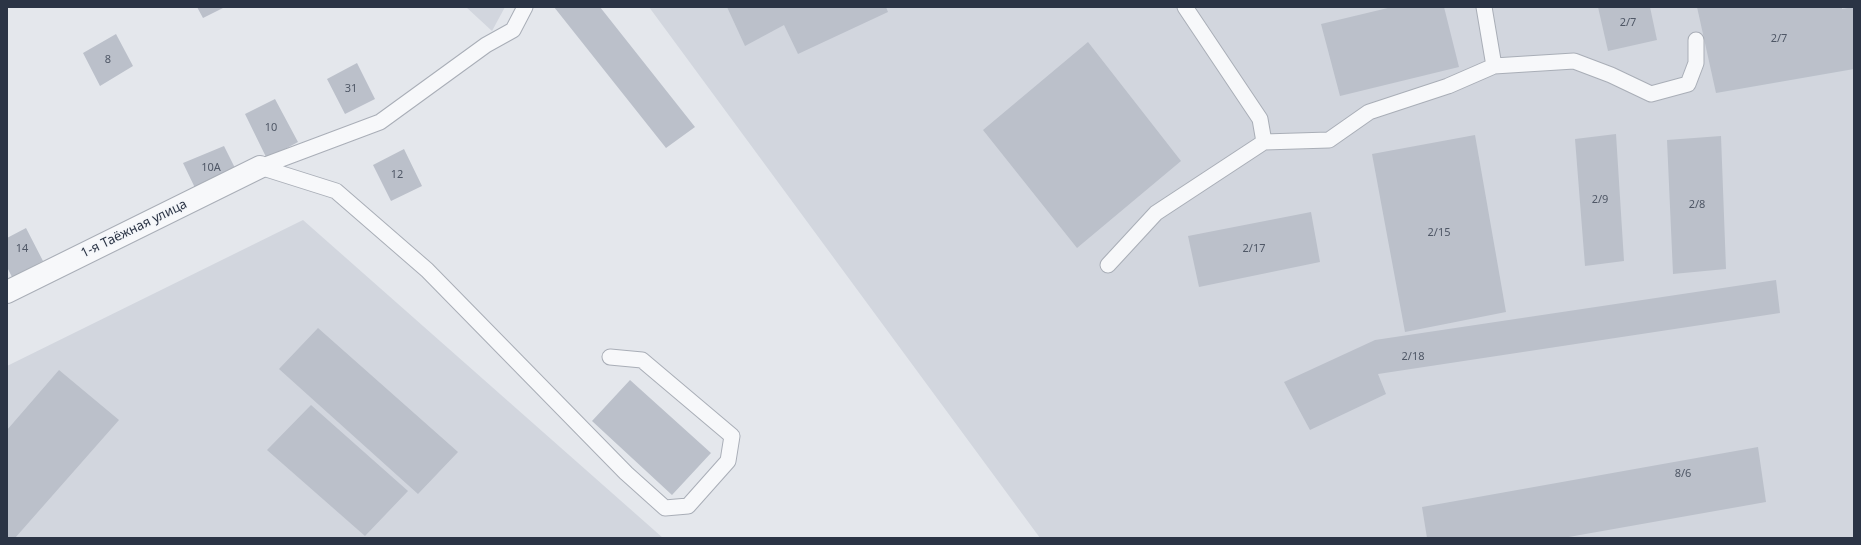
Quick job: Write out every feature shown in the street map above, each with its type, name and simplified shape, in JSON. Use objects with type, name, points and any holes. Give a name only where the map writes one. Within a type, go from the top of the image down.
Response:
[{"type":"street","name":"1-я Таёжная улица","points":[[7,292],[260,167]]},
{"type":"lane","points":[[260,167],[380,122],[486,45],[513,30],[525,7]]},
{"type":"lane","points":[[1185,7],[1260,119],[1264,142]]},
{"type":"lane","points":[[1484,7],[1494,66]]},
{"type":"lane","points":[[1108,265],[1156,213],[1264,142],[1329,140],[1369,112],[1448,86],[1494,66],[1574,61],[1611,75],[1651,94],[1688,84],[1696,63],[1696,40]]},
{"type":"lane","points":[[260,167],[336,191],[427,270],[626,473],[664,508],[688,506],[728,461],[732,436],[642,360],[610,358]]},
{"type":"shaded area","points":[[466,7],[505,7],[492,31]]},
{"type":"shaded area","points":[[649,7],[1854,7],[1854,538],[1040,538]]},
{"type":"shaded area","points":[[303,220],[663,538],[7,538],[7,366]]},
{"type":"building","points":[[197,7],[225,7],[203,18]]},
{"type":"building","points":[[554,7],[600,7],[695,127],[666,148]]},
{"type":"building","points":[[727,7],[886,7],[888,12],[798,54],[784,25],[745,46]]},
{"type":"building","points":[[1392,7],[1444,7],[1459,67],[1340,96],[1321,24]]},
{"type":"building","points":[[1598,7],[1650,7],[1657,40],[1608,51]]},
{"type":"building","points":[[1697,7],[1842,7],[1842,9],[1854,7],[1854,69],[1716,93]]},
{"type":"building","points":[[116,34],[133,66],[100,86],[83,53]]},
{"type":"building","points":[[1088,42],[1181,161],[1077,248],[983,130]]},
{"type":"building","points":[[357,63],[375,99],[345,114],[327,79]]},
{"type":"building","points":[[275,99],[298,142],[267,159],[245,114]]},
{"type":"building","points":[[1616,134],[1624,261],[1585,266],[1575,139]]},
{"type":"building","points":[[1475,135],[1506,312],[1405,332],[1372,154]]},
{"type":"building","points":[[1721,136],[1726,269],[1673,274],[1667,140]]},
{"type":"building","points":[[224,146],[238,174],[197,192],[183,163]]},
{"type":"building","points":[[404,149],[422,186],[391,201],[373,165]]},
{"type":"building","points":[[1311,212],[1320,262],[1199,287],[1188,236]]},
{"type":"building","points":[[26,228],[43,261],[12,277],[7,267],[7,238]]},
{"type":"building","points":[[1776,280],[1780,313],[1378,374],[1386,394],[1310,430],[1284,382],[1375,340]]},
{"type":"building","points":[[318,328],[458,452],[418,494],[279,369]]},
{"type":"building","points":[[59,370],[119,420],[15,538],[7,538],[7,430]]},
{"type":"building","points":[[630,380],[711,453],[672,495],[592,421]]},
{"type":"building","points":[[311,405],[408,491],[365,536],[267,450]]},
{"type":"building","points":[[1758,447],[1766,502],[1563,538],[1427,538],[1422,507]]}]
